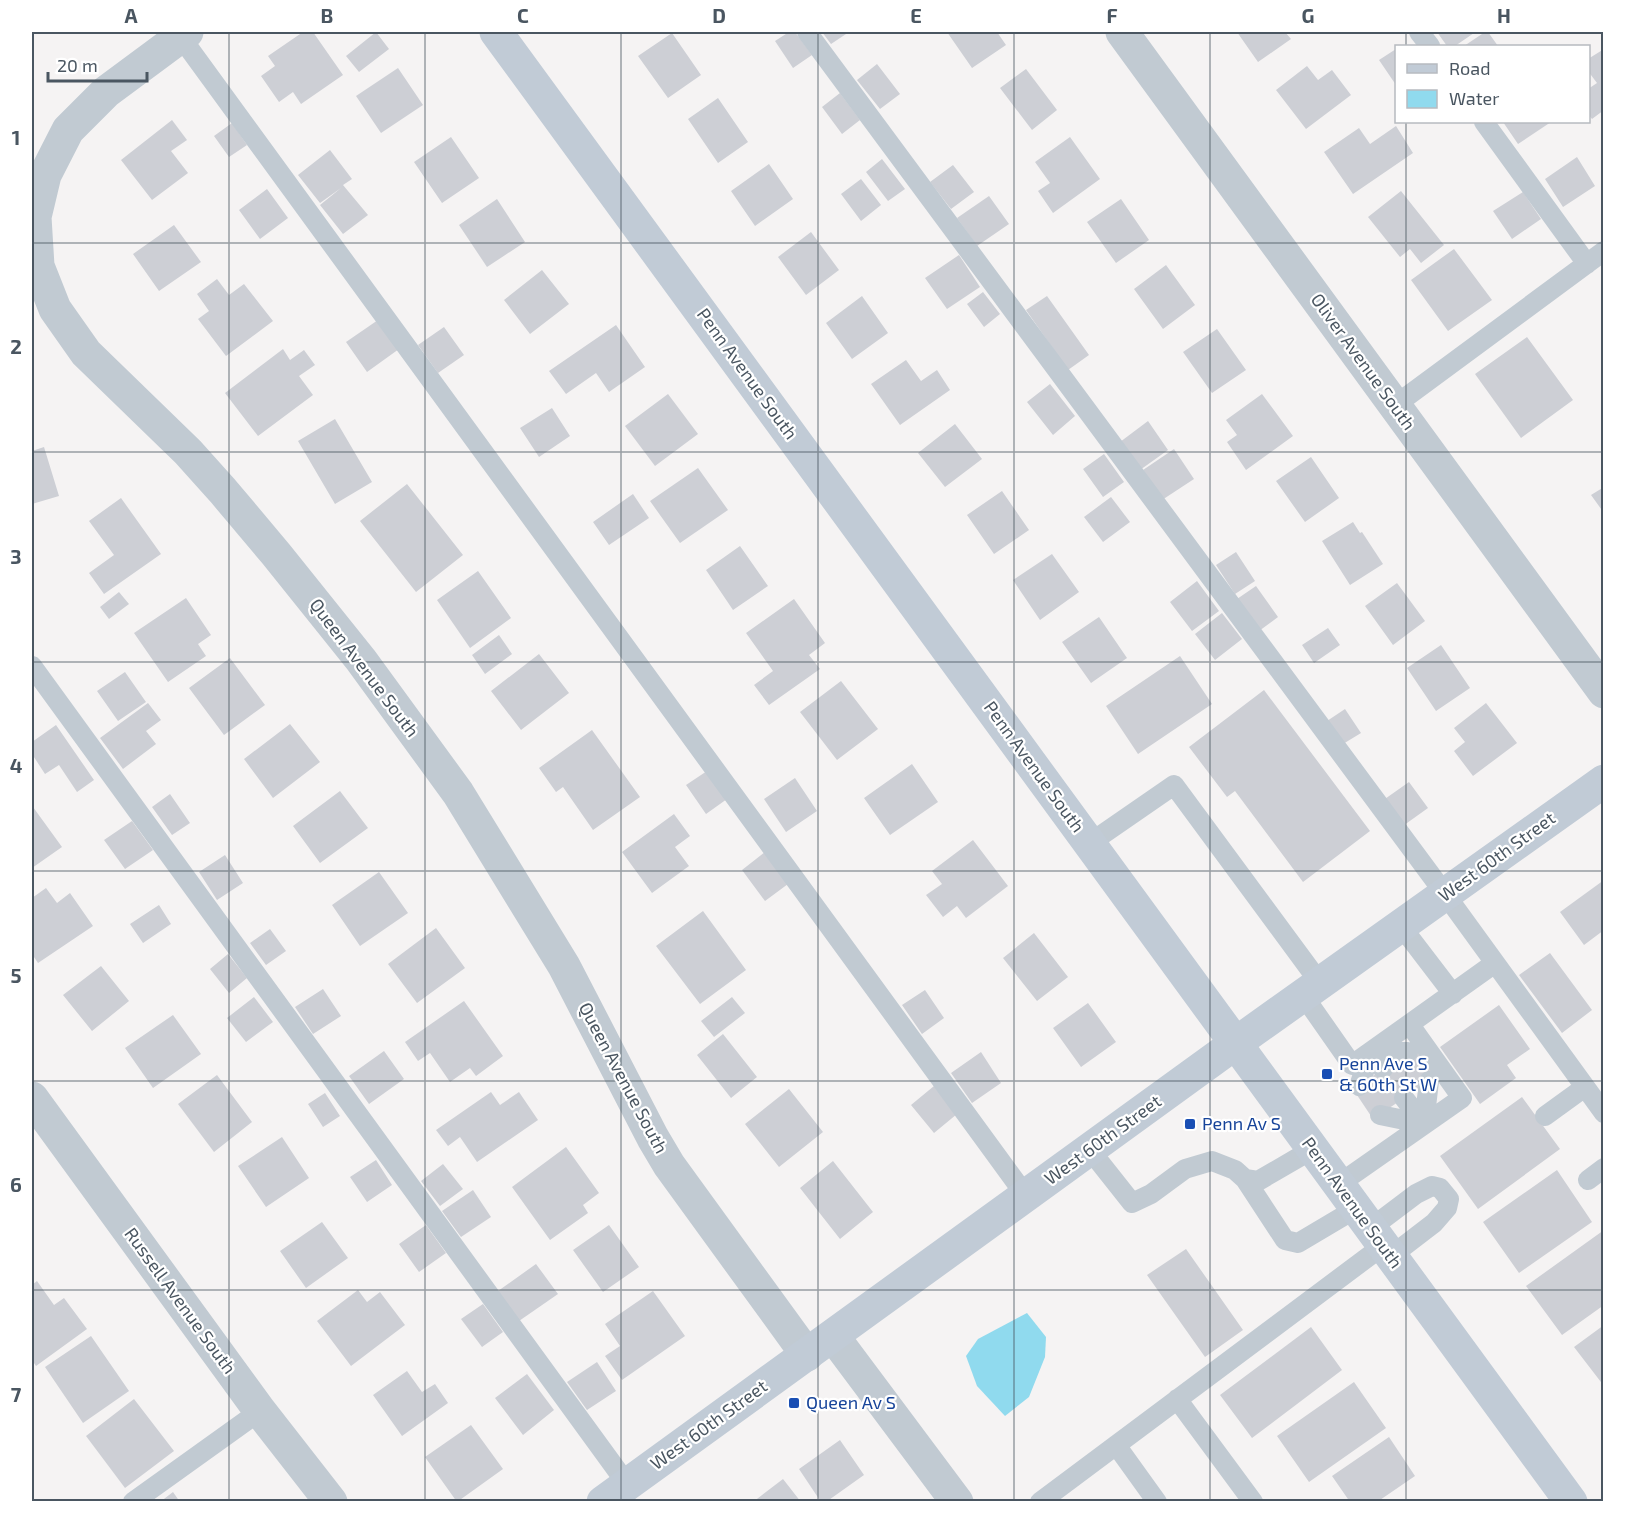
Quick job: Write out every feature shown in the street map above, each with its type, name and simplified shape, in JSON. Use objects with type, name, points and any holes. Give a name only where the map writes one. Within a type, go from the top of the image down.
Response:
[{"type":"main road","name":"Penn Avenue South","points":[[496,32],[1368,1224],[1565,1500]]},
{"type":"main road","name":"West 60th Street","points":[[615,1493],[1311,989],[1604,781]]},
{"type":"street","name":"Oliver Avenue South","points":[[1122,32],[1604,692]]},
{"type":"street","name":"Queen Avenue South","points":[[184,34],[106,92],[68,130],[45,175],[34,217],[38,266],[55,309],[86,353],[188,452],[276,554],[361,660],[458,793],[564,966],[669,1166],[807,1355]]},
{"type":"street","name":"Russell Avenue South","points":[[32,1098],[260,1410],[331,1502]]},
{"type":"street","points":[[833,1336],[957,1502]]},
{"type":"lane","points":[[807,32],[1445,894],[1604,1113]]},
{"type":"lane","points":[[1419,32],[1429,45]]},
{"type":"lane","points":[[184,34],[1026,1196]]},
{"type":"lane","points":[[1485,123],[1587,264]]},
{"type":"lane","points":[[1394,405],[1604,251]]},
{"type":"lane","points":[[32,666],[615,1493]]},
{"type":"lane","points":[[1090,843],[1174,785],[1311,989],[1352,1065],[1495,963]]},
{"type":"lane","points":[[1401,926],[1453,994]]},
{"type":"lane","points":[[1380,1115],[1424,1124],[1462,1098],[1410,1025]]},
{"type":"lane","points":[[1371,1052],[1408,1052]]},
{"type":"lane","points":[[1371,1052],[1383,1069]]},
{"type":"lane","points":[[1359,1086],[1371,1052]]},
{"type":"lane","points":[[1040,1502],[1178,1399],[1368,1224],[1424,1124],[1430,1081]]},
{"type":"lane","points":[[1545,1116],[1585,1087]]},
{"type":"lane","points":[[1404,1098],[1424,1124]]},
{"type":"lane","points":[[1245,1179],[1258,1181],[1313,1149]]},
{"type":"lane","points":[[1090,1150],[1132,1203],[1151,1194],[1185,1169],[1212,1161],[1235,1170],[1245,1179],[1285,1240],[1298,1243],[1368,1224]]},
{"type":"lane","points":[[1178,1399],[1252,1502]]},
{"type":"lane","points":[[133,1502],[260,1410]]},
{"type":"lane","points":[[1116,1445],[1157,1502]]},
{"type":"water","points":[[1027,1313],[1046,1337],[1045,1357],[1029,1397],[1005,1416],[977,1386],[966,1356],[978,1339]]},
{"type":"building","points":[[303,32],[313,32],[343,75],[301,104],[293,92],[279,102],[261,76],[275,66],[268,56]]},
{"type":"building","points":[[376,32],[389,49],[359,72],[346,56]]},
{"type":"building","points":[[789,32],[795,32],[812,55],[793,68],[775,41]]},
{"type":"building","points":[[822,32],[849,32],[831,44]]},
{"type":"building","points":[[947,32],[997,32],[1006,45],[972,68]]},
{"type":"building","points":[[1237,32],[1285,32],[1291,39],[1258,62]]},
{"type":"building","points":[[1437,32],[1474,33],[1456,45],[1446,45]]},
{"type":"building","points":[[1488,32],[1497,45],[1466,45]]},
{"type":"building","points":[[672,33],[701,75],[668,98],[638,56]]},
{"type":"building","points":[[1604,49],[1604,110],[1592,119],[1590,116],[1590,88],[1597,83],[1590,74],[1590,58]]},
{"type":"building","points":[[1395,50],[1395,84],[1379,60]]},
{"type":"building","points":[[877,64],[900,94],[880,109],[857,80]]},
{"type":"building","points":[[1307,66],[1318,80],[1332,70],[1351,95],[1306,129],[1276,90]]},
{"type":"building","points":[[398,68],[423,105],[381,133],[356,96]]},
{"type":"building","points":[[1026,69],[1057,110],[1032,130],[1000,88]]},
{"type":"building","points":[[840,93],[860,120],[842,134],[822,107]]},
{"type":"building","points":[[718,98],[748,142],[718,163],[688,119]]},
{"type":"building","points":[[172,120],[187,140],[171,151],[188,173],[152,200],[121,160]]},
{"type":"building","points":[[232,123],[247,145],[229,157],[214,136]]},
{"type":"building","points":[[1504,123],[1550,123],[1518,144]]},
{"type":"building","points":[[1396,126],[1413,153],[1353,194],[1324,152],[1359,128],[1370,144]]},
{"type":"building","points":[[451,137],[479,178],[442,203],[414,162]]},
{"type":"building","points":[[1070,137],[1100,179],[1053,213],[1038,191],[1050,183],[1035,162]]},
{"type":"building","points":[[330,150],[352,179],[343,185],[368,215],[343,234],[320,205],[341,188],[320,203],[298,175]]},
{"type":"building","points":[[1577,157],[1595,186],[1563,207],[1545,179]]},
{"type":"building","points":[[882,159],[905,189],[888,201],[866,172]]},
{"type":"building","points":[[769,164],[793,199],[755,226],[731,191]]},
{"type":"building","points":[[953,165],[974,192],[951,209],[930,182]]},
{"type":"building","points":[[861,179],[881,205],[861,221],[841,194]]},
{"type":"building","points":[[267,189],[288,218],[260,239],[239,210]]},
{"type":"building","points":[[1401,191],[1444,245],[1421,263],[1410,249],[1400,257],[1368,217]]},
{"type":"building","points":[[1523,192],[1541,219],[1512,239],[1493,211]]},
{"type":"building","points":[[989,196],[1009,224],[977,246],[957,218]]},
{"type":"building","points":[[497,199],[525,242],[487,267],[459,225]]},
{"type":"building","points":[[1121,199],[1149,240],[1116,263],[1087,222]]},
{"type":"building","points":[[174,225],[201,262],[159,291],[133,254]]},
{"type":"building","points":[[811,232],[839,270],[806,295],[778,257]]},
{"type":"building","points":[[1454,249],[1492,300],[1448,331],[1411,280]]},
{"type":"building","points":[[959,255],[980,287],[947,309],[925,278]]},
{"type":"building","points":[[1166,265],[1195,305],[1163,329],[1134,289]]},
{"type":"building","points":[[542,270],[569,304],[530,334],[504,300]]},
{"type":"building","points":[[217,279],[229,295],[244,284],[273,321],[226,356],[198,319],[209,311],[197,294]]},
{"type":"building","points":[[983,292],[1000,314],[984,327],[967,304]]},
{"type":"building","points":[[862,296],[888,333],[852,359],[826,323]]},
{"type":"building","points":[[1047,296],[1089,355],[1068,370],[1026,310]]},
{"type":"building","points":[[378,320],[399,349],[367,372],[346,342]]},
{"type":"building","points":[[616,325],[645,367],[609,392],[596,373],[566,394],[549,371]]},
{"type":"building","points":[[444,327],[464,355],[438,373],[418,345]]},
{"type":"building","points":[[1217,329],[1246,370],[1212,393],[1183,352]]},
{"type":"building","points":[[1527,337],[1573,400],[1521,438],[1475,374]]},
{"type":"building","points":[[283,349],[290,360],[304,350],[315,365],[299,376],[313,395],[258,436],[225,393]]},
{"type":"building","points":[[906,360],[921,381],[937,370],[950,390],[900,425],[871,384]]},
{"type":"building","points":[[1050,384],[1075,416],[1053,435],[1027,402]]},
{"type":"building","points":[[668,394],[698,434],[655,466],[625,426]]},
{"type":"building","points":[[1262,394],[1293,436],[1246,470],[1227,442],[1237,435],[1226,420]]},
{"type":"building","points":[[552,408],[570,436],[539,457],[520,428]]},
{"type":"building","points":[[335,419],[372,482],[335,504],[298,441]]},
{"type":"building","points":[[1148,421],[1168,450],[1140,470],[1120,442]]},
{"type":"building","points":[[955,424],[982,459],[945,487],[918,453]]},
{"type":"building","points":[[44,447],[59,496],[32,504],[32,451]]},
{"type":"building","points":[[1174,449],[1194,479],[1162,500],[1143,470]]},
{"type":"building","points":[[1104,454],[1124,482],[1103,497],[1083,469]]},
{"type":"building","points":[[1311,457],[1339,498],[1305,522],[1276,481]]},
{"type":"building","points":[[698,468],[728,510],[680,543],[650,501]]},
{"type":"building","points":[[407,484],[463,555],[416,592],[360,521]]},
{"type":"building","points":[[1604,487],[1604,513],[1591,495]]},
{"type":"building","points":[[1002,491],[1029,530],[994,554],[967,515]]},
{"type":"building","points":[[633,494],[649,518],[609,545],[593,522]]},
{"type":"building","points":[[1111,497],[1130,522],[1103,542],[1084,517]]},
{"type":"building","points":[[121,498],[161,554],[104,594],[89,573],[114,555],[89,521]]},
{"type":"building","points":[[1353,522],[1383,564],[1350,585],[1322,541]]},
{"type":"building","points":[[740,546],[768,586],[733,610],[706,570]]},
{"type":"building","points":[[1236,552],[1255,581],[1235,594],[1216,565]]},
{"type":"building","points":[[1052,554],[1079,592],[1040,620],[1013,580]]},
{"type":"building","points":[[478,571],[511,618],[470,648],[437,600]]},
{"type":"building","points":[[1197,581],[1219,611],[1192,631],[1170,602]]},
{"type":"building","points":[[1397,583],[1425,621],[1393,645],[1365,606]]},
{"type":"building","points":[[1256,586],[1278,617],[1259,631],[1237,599]]},
{"type":"building","points":[[119,592],[129,604],[109,619],[100,607]]},
{"type":"building","points":[[186,598],[211,635],[198,644],[206,656],[168,682],[134,633]]},
{"type":"building","points":[[794,599],[825,643],[809,655],[820,669],[769,705],[754,685],[773,671],[746,633]]},
{"type":"building","points":[[1222,613],[1242,639],[1215,660],[1195,634]]},
{"type":"building","points":[[1099,617],[1127,658],[1091,683],[1062,642]]},
{"type":"building","points":[[1328,628],[1340,645],[1314,663],[1302,645]]},
{"type":"building","points":[[499,635],[512,654],[485,674],[472,655]]},
{"type":"building","points":[[1441,645],[1470,688],[1436,711],[1407,668]]},
{"type":"building","points":[[539,654],[569,693],[521,730],[491,691]]},
{"type":"building","points":[[1180,656],[1212,704],[1138,754],[1106,706]]},
{"type":"building","points":[[230,658],[265,705],[224,735],[189,688]]},
{"type":"building","points":[[125,672],[146,702],[118,721],[97,691]]},
{"type":"building","points":[[841,681],[878,729],[837,760],[800,712]]},
{"type":"building","points":[[1264,690],[1370,831],[1303,882],[1235,791],[1227,797],[1189,747]]},
{"type":"building","points":[[148,703],[161,720],[146,731],[156,744],[123,769],[100,738]]},
{"type":"building","points":[[1486,703],[1517,743],[1473,776],[1454,751],[1465,742],[1454,728]]},
{"type":"building","points":[[1345,709],[1361,733],[1343,744],[1327,721]]},
{"type":"building","points":[[290,724],[320,762],[273,798],[244,759]]},
{"type":"building","points":[[56,725],[94,780],[77,792],[59,765],[45,774],[32,754],[32,742]]},
{"type":"building","points":[[592,730],[640,797],[593,830],[563,787],[556,792],[539,768]]},
{"type":"building","points":[[912,764],[938,802],[890,835],[864,798]]},
{"type":"building","points":[[707,771],[727,799],[706,814],[686,785]]},
{"type":"building","points":[[795,778],[817,811],[786,832],[764,799]]},
{"type":"building","points":[[1409,782],[1428,808],[1400,828],[1382,801]]},
{"type":"building","points":[[340,791],[368,828],[320,863],[293,826]]},
{"type":"building","points":[[170,794],[190,823],[172,835],[152,807]]},
{"type":"building","points":[[32,808],[62,847],[32,868]]},
{"type":"building","points":[[674,814],[690,836],[675,847],[689,866],[652,893],[622,852]]},
{"type":"building","points":[[132,821],[153,850],[125,869],[104,840]]},
{"type":"building","points":[[973,840],[1008,886],[966,918],[957,906],[943,917],[926,895],[942,884],[932,871]]},
{"type":"building","points":[[765,852],[788,884],[765,901],[742,870]]},
{"type":"building","points":[[225,855],[243,883],[217,900],[199,872]]},
{"type":"building","points":[[379,872],[408,913],[360,946],[332,905]]},
{"type":"building","points":[[1604,880],[1604,930],[1584,945],[1560,912]]},
{"type":"building","points":[[46,888],[57,903],[70,893],[93,926],[38,963],[32,954],[32,898]]},
{"type":"building","points":[[159,905],[171,924],[143,943],[130,924]]},
{"type":"building","points":[[703,911],[746,970],[700,1004],[656,946]]},
{"type":"building","points":[[436,928],[465,968],[417,1003],[388,964]]},
{"type":"building","points":[[270,929],[286,951],[266,965],[250,943]]},
{"type":"building","points":[[1034,933],[1068,977],[1037,1001],[1003,958]]},
{"type":"building","points":[[1550,953],[1592,1010],[1562,1033],[1519,975]]},
{"type":"building","points":[[228,954],[247,978],[229,993],[210,969]]},
{"type":"building","points":[[101,966],[129,1001],[92,1031],[63,995]]},
{"type":"building","points":[[323,989],[341,1016],[313,1034],[295,1007]]},
{"type":"building","points":[[925,990],[944,1018],[922,1034],[902,1005]]},
{"type":"building","points":[[254,997],[273,1022],[246,1042],[227,1018]]},
{"type":"building","points":[[732,997],[745,1013],[714,1037],[701,1021]]},
{"type":"building","points":[[464,1001],[503,1056],[476,1076],[470,1068],[450,1082],[430,1053],[418,1061],[405,1042]]},
{"type":"building","points":[[1088,1003],[1116,1042],[1081,1067],[1053,1028]]},
{"type":"building","points":[[1499,1005],[1530,1049],[1507,1065],[1516,1078],[1480,1104],[1440,1047]]},
{"type":"building","points":[[173,1015],[201,1054],[153,1088],[125,1048]]},
{"type":"building","points":[[723,1034],[757,1077],[731,1098],[697,1055]]},
{"type":"building","points":[[1418,1046],[1438,1075],[1373,1119],[1353,1089]]},
{"type":"building","points":[[384,1051],[404,1079],[369,1104],[349,1076]]},
{"type":"building","points":[[981,1052],[1001,1083],[972,1103],[951,1073]]},
{"type":"building","points":[[217,1075],[252,1122],[214,1152],[178,1104]]},
{"type":"building","points":[[934,1086],[957,1114],[934,1133],[911,1105]]},
{"type":"building","points":[[789,1089],[823,1132],[779,1167],[745,1124]]},
{"type":"building","points":[[491,1092],[500,1105],[519,1092],[538,1120],[477,1162],[460,1137],[448,1146],[436,1130]]},
{"type":"building","points":[[325,1093],[340,1116],[323,1127],[308,1104]]},
{"type":"building","points":[[1522,1097],[1560,1149],[1478,1209],[1440,1156]]},
{"type":"building","points":[[282,1137],[309,1178],[266,1207],[238,1166]]},
{"type":"building","points":[[566,1147],[599,1193],[583,1205],[588,1213],[550,1240],[512,1187]]},
{"type":"building","points":[[376,1160],[392,1185],[367,1202],[350,1177]]},
{"type":"building","points":[[833,1161],[873,1212],[840,1239],[800,1188]]},
{"type":"building","points":[[443,1164],[463,1189],[440,1206],[421,1181]]},
{"type":"building","points":[[1557,1170],[1592,1222],[1519,1273],[1483,1222]]},
{"type":"building","points":[[473,1190],[491,1217],[461,1237],[442,1211]]},
{"type":"building","points":[[322,1222],[348,1258],[306,1288],[280,1251]]},
{"type":"building","points":[[426,1225],[446,1253],[419,1272],[399,1244]]},
{"type":"building","points":[[609,1225],[639,1267],[603,1292],[573,1250]]},
{"type":"building","points":[[1604,1230],[1604,1305],[1562,1335],[1526,1286]]},
{"type":"building","points":[[1186,1249],[1243,1330],[1205,1357],[1147,1275]]},
{"type":"building","points":[[536,1264],[558,1294],[519,1321],[498,1291]]},
{"type":"building","points":[[37,1281],[54,1305],[64,1298],[87,1329],[36,1366],[32,1360],[32,1285]]},
{"type":"building","points":[[358,1290],[367,1302],[380,1292],[405,1325],[351,1366],[317,1321]]},
{"type":"building","points":[[653,1291],[685,1336],[622,1380],[605,1356],[620,1346],[605,1324]]},
{"type":"building","points":[[483,1304],[503,1332],[482,1347],[461,1319]]},
{"type":"building","points":[[1604,1325],[1604,1386],[1574,1347]]},
{"type":"building","points":[[1311,1327],[1342,1370],[1252,1438],[1220,1395]]},
{"type":"building","points":[[91,1336],[129,1391],[83,1423],[45,1367]]},
{"type":"building","points":[[597,1362],[616,1391],[587,1410],[567,1382]]},
{"type":"building","points":[[407,1371],[422,1392],[435,1384],[448,1403],[402,1436],[373,1395]]},
{"type":"building","points":[[527,1374],[554,1410],[523,1435],[495,1398]]},
{"type":"building","points":[[1354,1382],[1386,1428],[1309,1482],[1277,1436]]},
{"type":"building","points":[[134,1399],[174,1451],[125,1488],[86,1436]]},
{"type":"building","points":[[471,1425],[503,1469],[457,1502],[425,1457]]},
{"type":"building","points":[[1389,1437],[1415,1476],[1377,1502],[1350,1502],[1332,1476]]},
{"type":"building","points":[[840,1440],[864,1475],[826,1502],[821,1502],[799,1469]]},
{"type":"building","points":[[783,1479],[801,1502],[753,1502]]},
{"type":"building","points":[[173,1492],[180,1502],[160,1502]]},
{"type":"place","name":"Penn Ave S & 60th St W","points":[[1327,1074]]},
{"type":"place","name":"Penn Av S","points":[[1190,1124]]},
{"type":"place","name":"Queen Av S","points":[[794,1403]]}]
